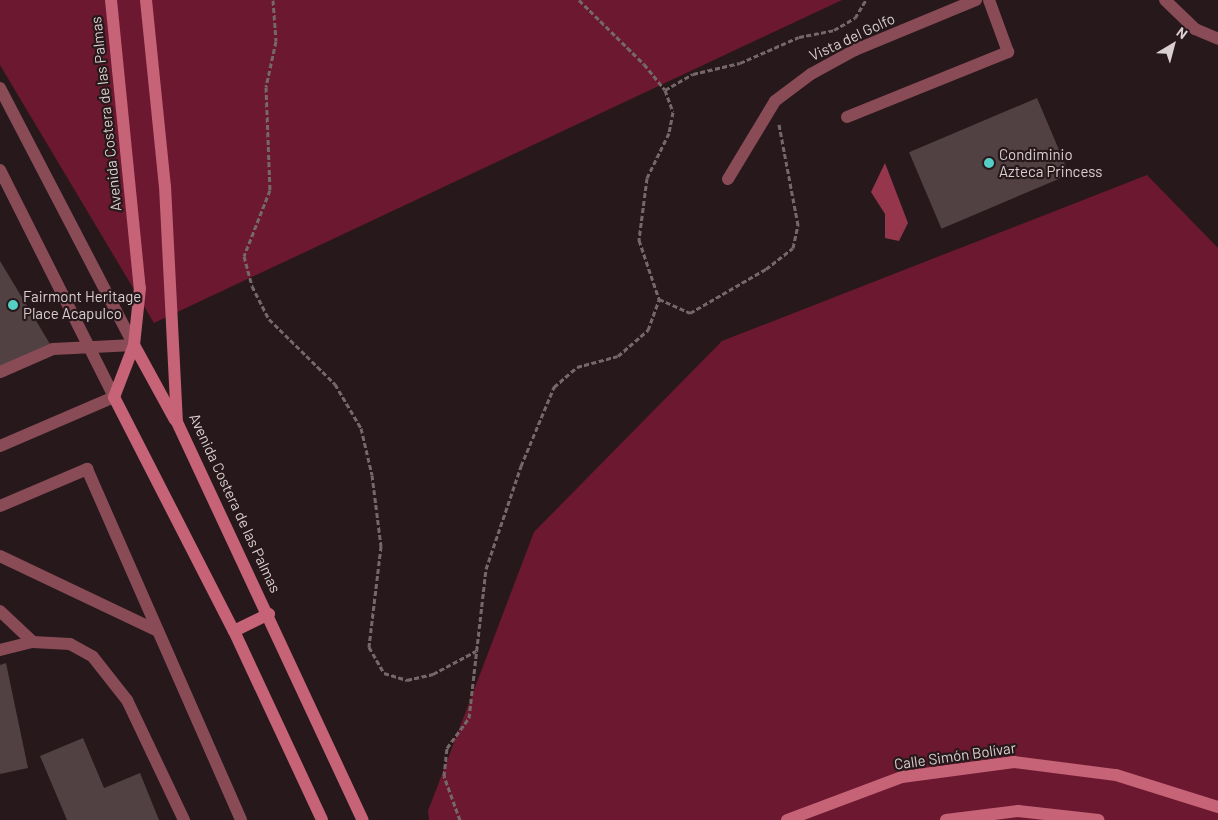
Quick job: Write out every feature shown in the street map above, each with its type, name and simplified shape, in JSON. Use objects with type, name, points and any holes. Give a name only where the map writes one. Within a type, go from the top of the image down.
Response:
[{"type":"main road","name":"Avenida Costera de las Palmas","points":[[111,0],[140,288],[134,345],[114,397]]},
{"type":"main road","name":"Avenida Costera de las Palmas","points":[[146,0],[165,186],[177,422],[269,614],[364,820]]},
{"type":"main road","points":[[134,345],[177,422]]},
{"type":"main road","points":[[114,397],[234,630],[322,820]]},
{"type":"main road","points":[[234,630],[269,614]]},
{"type":"main road","name":"Calle Simón Bolívar","points":[[787,820],[902,777],[1014,762],[1116,775],[1218,807]]},
{"type":"main road","points":[[946,820],[1018,811],[1098,820]]},
{"type":"street","name":"Vista del Golfo","points":[[728,179],[775,102],[811,74],[855,50],[976,0]]},
{"type":"street","points":[[847,117],[1008,52],[989,0]]},
{"type":"street","points":[[1165,0],[1195,29],[1218,39]]},
{"type":"street","points":[[0,88],[134,345],[89,349],[53,349],[0,372]]},
{"type":"street","points":[[0,170],[114,397],[0,446]]},
{"type":"street","points":[[0,506],[87,469],[241,820]]},
{"type":"street","points":[[0,556],[158,631]]},
{"type":"street","points":[[0,611],[33,642]]},
{"type":"street","points":[[0,650],[33,642],[70,644],[93,658],[127,700],[184,820]]},
{"type":"path","points":[[273,0],[276,41],[266,87],[270,190],[244,256],[252,286],[269,319],[335,384],[361,428],[372,475],[381,546],[369,647],[384,673],[407,680],[432,674],[476,651]]},
{"type":"path","points":[[460,820],[444,776],[447,748],[469,718],[486,569],[521,466],[554,387],[577,366],[618,356],[648,330],[659,299],[639,240],[647,178],[669,133],[673,112],[665,90],[644,64],[579,0]]},
{"type":"path","points":[[665,90],[693,74],[740,63],[799,37],[834,30],[855,18],[866,0]]},
{"type":"path","points":[[659,299],[690,313],[766,269],[793,248],[798,225],[775,102]]},
{"type":"shaded area","points":[[0,0],[842,0],[154,323],[0,65]]},
{"type":"shaded area","points":[[885,163],[908,223],[899,241],[885,238],[885,214],[871,192]]},
{"type":"shaded area","points":[[1147,175],[1218,248],[1218,820],[429,820],[428,811],[534,532],[722,341]]},
{"type":"building","name":"Condiminio Azteca Princess","points":[[1037,98],[1069,174],[941,229],[909,152]]},
{"type":"building","name":"Fairmont Heritage Place Acapulco","points":[[0,261],[53,349],[0,369]]},
{"type":"building","points":[[6,663],[28,768],[0,774],[0,665]]},
{"type":"building","points":[[83,738],[104,788],[140,773],[159,820],[67,820],[40,756]]},
{"type":"place","name":"Condiminio Azteca Princess","points":[[989,163]]},
{"type":"place","name":"Fairmont Heritage Place Acapulco","points":[[13,305]]}]
